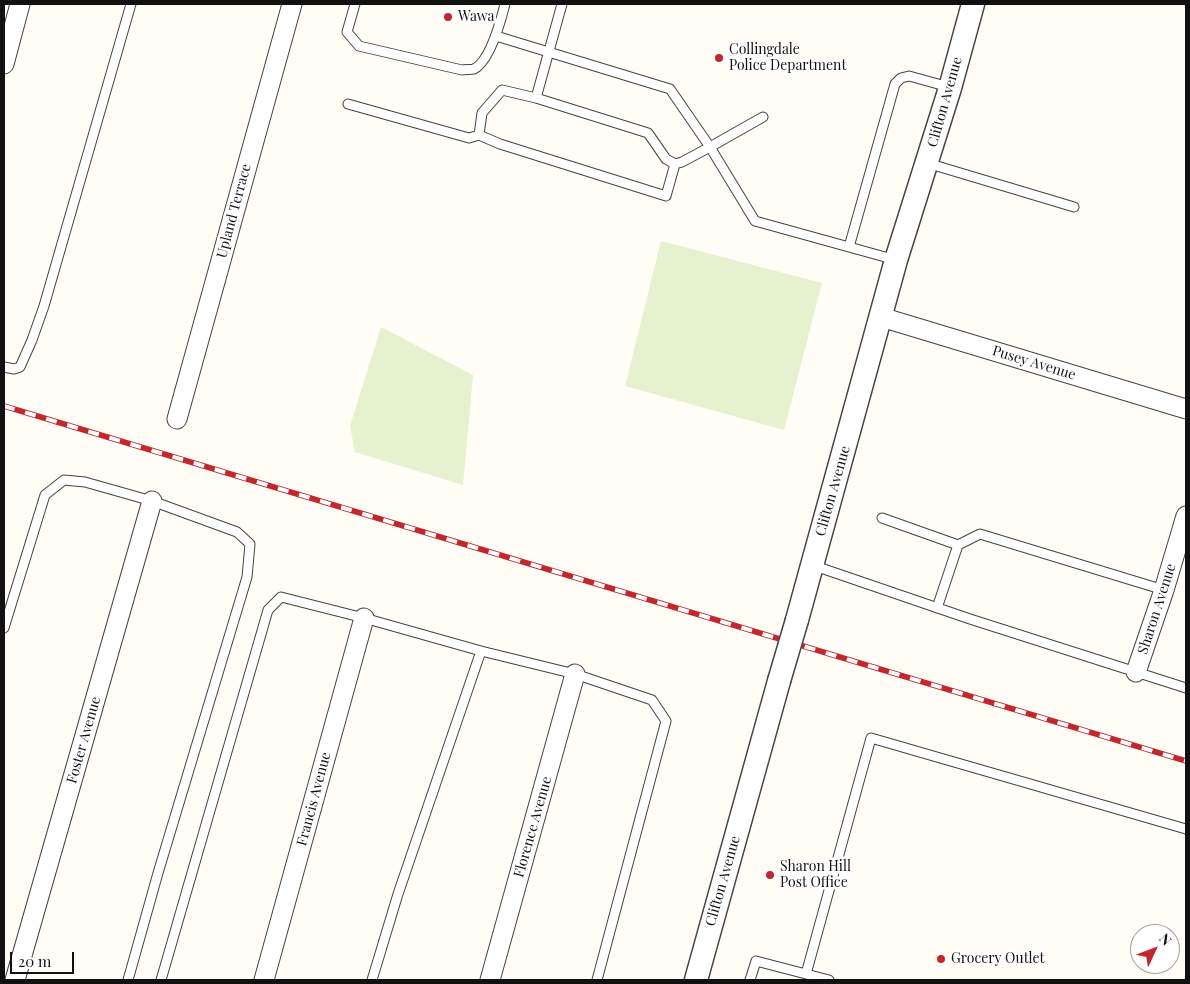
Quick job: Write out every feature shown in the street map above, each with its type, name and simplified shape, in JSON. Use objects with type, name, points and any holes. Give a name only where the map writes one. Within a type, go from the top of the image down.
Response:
[{"type":"street","points":[[4,64],[20,4]]},
{"type":"street","name":"Upland Terrace","points":[[177,419],[292,4]]},
{"type":"street","name":"Clifton Avenue","points":[[696,980],[896,260],[950,88],[973,4]]},
{"type":"street","name":"Pusey Avenue","points":[[881,317],[1186,409]]},
{"type":"street","name":"Foster Avenue","points":[[15,980],[152,501]]},
{"type":"street","name":"Sharon Avenue","points":[[1136,672],[1164,590],[1186,516]]},
{"type":"street","name":"Francis Avenue","points":[[264,980],[364,618]]},
{"type":"street","name":"Florence Avenue","points":[[490,980],[575,674]]},
{"type":"lane","points":[[4,367],[14,369],[20,367],[44,306],[131,4]]},
{"type":"lane","points":[[355,4],[347,32],[359,46],[462,70],[474,69],[483,60],[496,36],[505,4]]},
{"type":"lane","points":[[536,98],[562,4]]},
{"type":"lane","points":[[496,36],[670,89],[710,147],[755,221],[896,260]]},
{"type":"lane","points":[[849,247],[894,84],[901,78],[909,76],[950,88]]},
{"type":"lane","points":[[479,135],[482,114],[502,90],[536,98],[648,133],[666,159],[674,164],[682,162],[763,117]]},
{"type":"lane","points":[[348,104],[469,138],[479,135],[500,144],[666,196],[674,164]]},
{"type":"lane","points":[[927,163],[1074,207]]},
{"type":"lane","points":[[4,628],[45,495],[64,480],[84,482],[152,501],[238,532],[250,544],[247,577],[158,873],[128,980]]},
{"type":"lane","points":[[882,518],[958,545]]},
{"type":"lane","points":[[937,608],[958,545],[980,534],[1164,590]]},
{"type":"lane","points":[[812,565],[937,608],[1186,688]]},
{"type":"lane","points":[[161,980],[268,610],[281,597],[481,651],[575,674],[652,700],[666,721],[597,980]]},
{"type":"lane","points":[[372,980],[398,894],[481,651]]},
{"type":"lane","points":[[806,974],[871,738],[1186,829]]},
{"type":"lane","points":[[750,980],[756,961],[829,980]]},
{"type":"green space","points":[[661,241],[822,283],[784,430],[625,386]]},
{"type":"green space","points":[[381,327],[473,375],[463,485],[355,452],[350,426]]},
{"type":"railway","points":[[4,406],[1186,761]]},
{"type":"place","name":"Wawa","points":[[448,17]]},
{"type":"place","name":"Collingdale Police Department","points":[[719,58]]},
{"type":"place","name":"Sharon Hill Post Office","points":[[770,875]]},
{"type":"place","name":"Grocery Outlet","points":[[941,959]]}]
